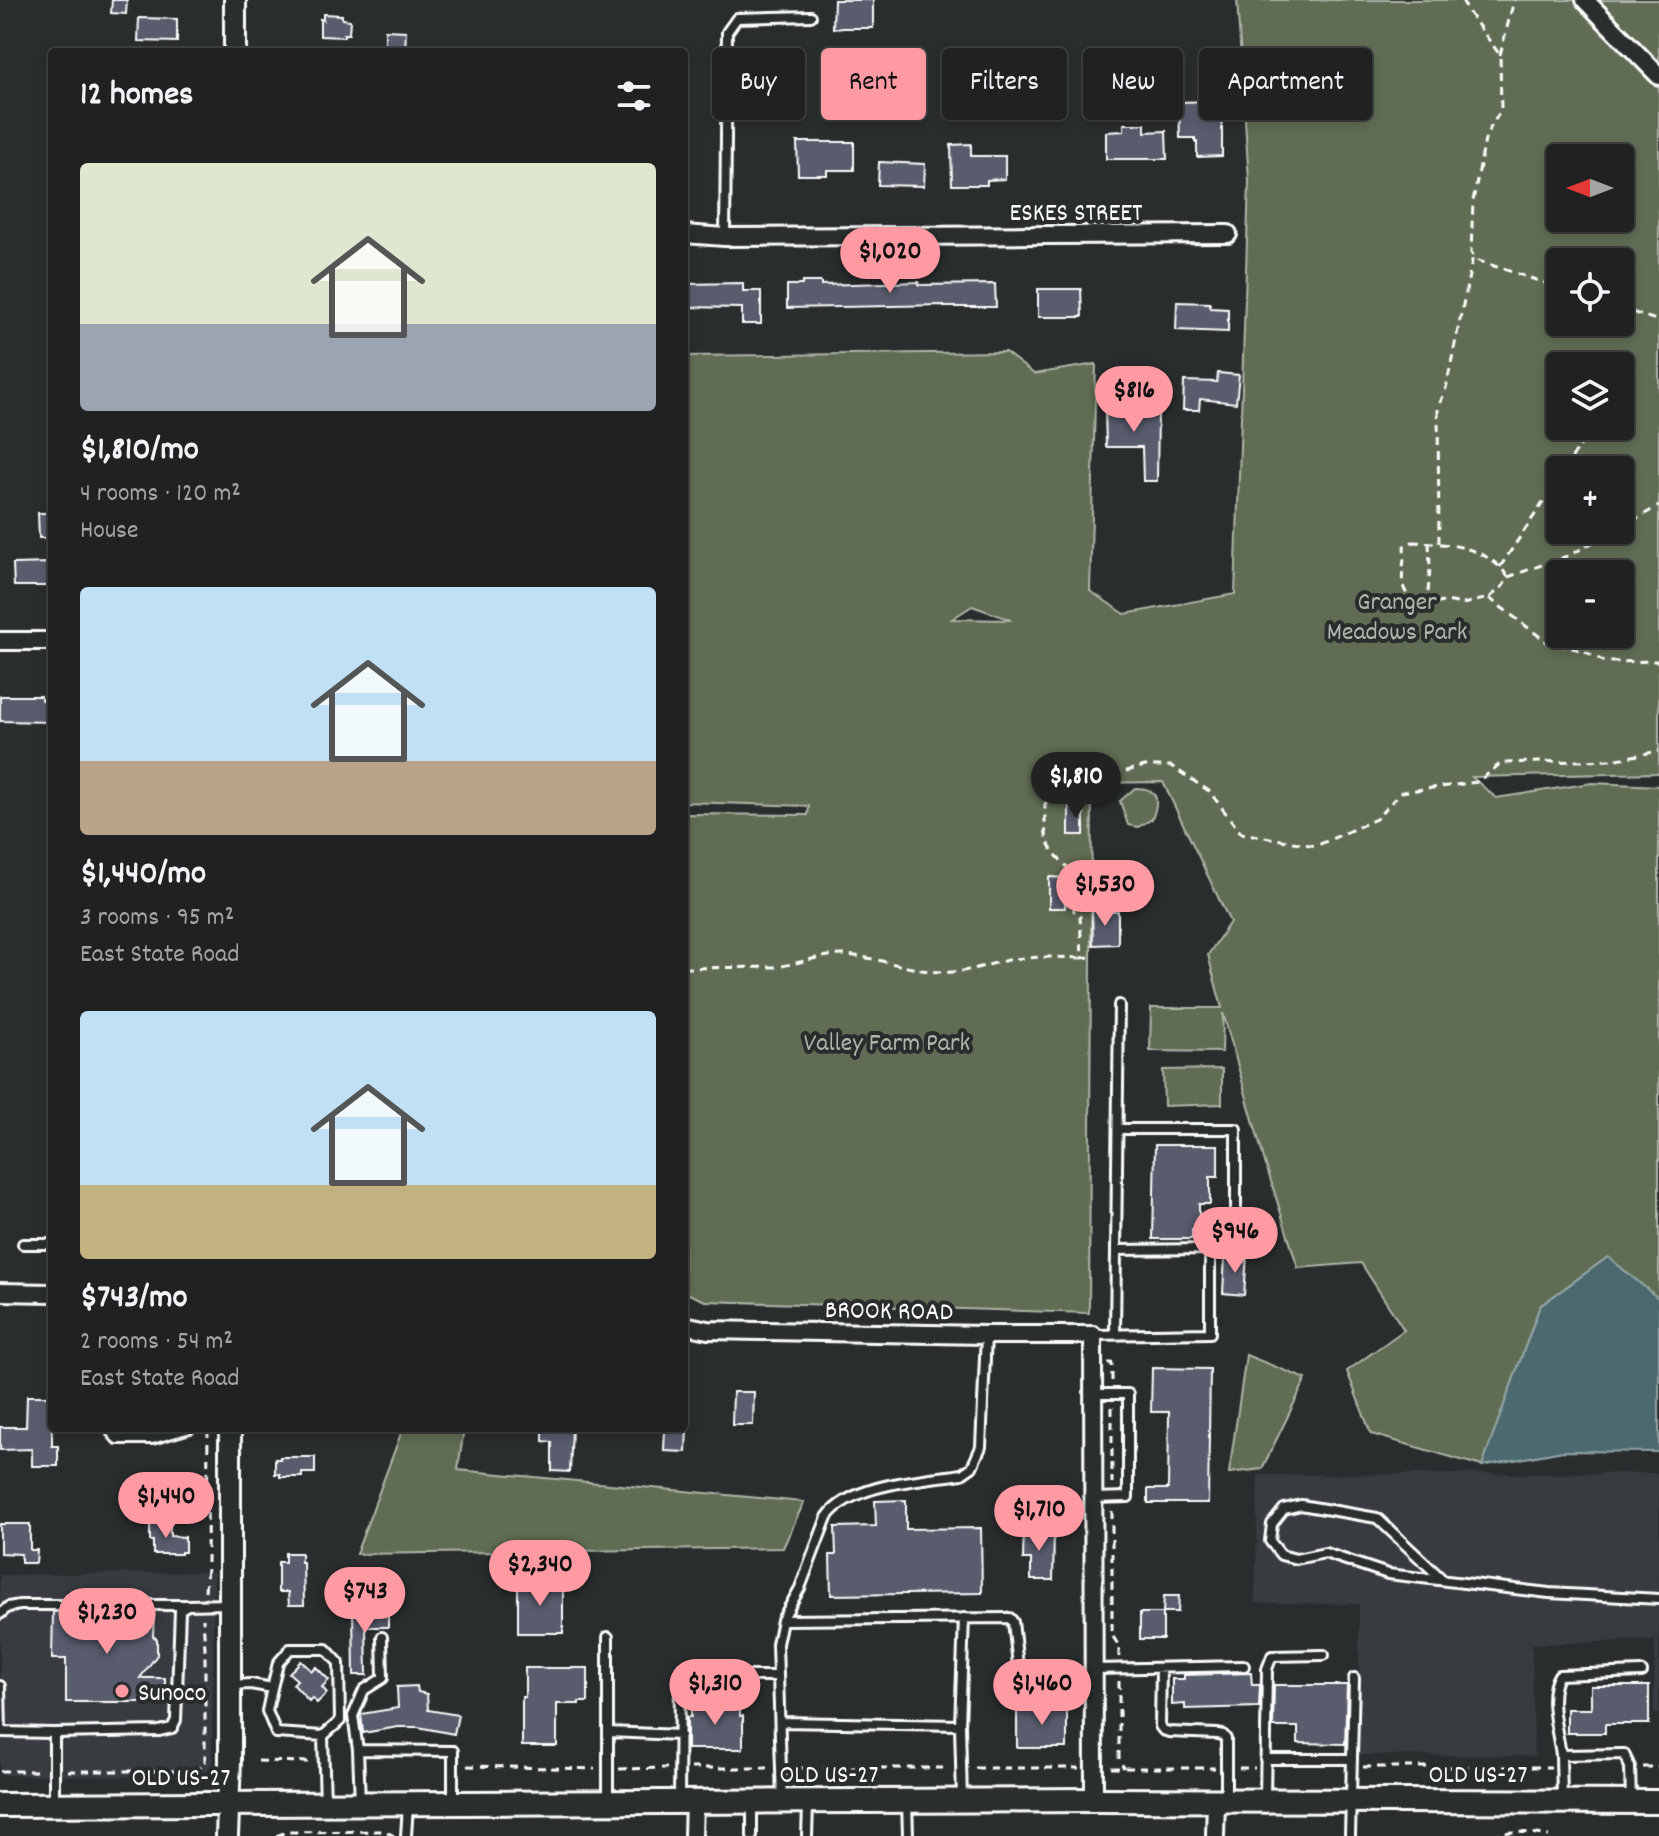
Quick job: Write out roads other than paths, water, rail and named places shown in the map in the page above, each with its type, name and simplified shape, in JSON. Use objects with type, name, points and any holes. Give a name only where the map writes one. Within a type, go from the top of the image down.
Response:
[{"type":"main road","name":"OLD US-27","points":[[0,1805],[782,1800],[1659,1802]]},
{"type":"street","points":[[235,0],[235,48]]},
{"type":"street","points":[[1585,0],[1659,76]]},
{"type":"street","name":"ESKES STREET","points":[[688,234],[725,237],[1228,234]]},
{"type":"street","points":[[0,641],[48,641]]},
{"type":"street","points":[[0,1292],[48,1293]]},
{"type":"street","name":"BROOK ROAD","points":[[688,1326],[708,1330],[1093,1335]]},
{"type":"street","points":[[1093,1335],[1094,1800]]},
{"type":"street","points":[[227,1836],[230,1761],[230,1432]]},
{"type":"street","points":[[1215,1836],[1221,1800]]},
{"type":"street","points":[[686,1801],[693,1836]]},
{"type":"lane","points":[[725,237],[727,32],[737,18],[811,16]]},
{"type":"lane","points":[[1115,1334],[1119,1005]]},
{"type":"lane","points":[[1116,1250],[1236,1248],[1236,1129],[1118,1129]]},
{"type":"lane","points":[[23,1244],[48,1244]]},
{"type":"lane","points":[[1093,1335],[1210,1333],[1210,1249]]},
{"type":"lane","points":[[782,1800],[777,1644],[782,1620],[800,1588],[827,1517],[843,1501],[864,1491],[962,1474],[972,1467],[981,1447],[986,1335]]},
{"type":"lane","points":[[1093,1394],[1128,1394],[1128,1497],[1093,1498]]},
{"type":"lane","points":[[111,1432],[117,1439],[152,1439],[176,1432]]},
{"type":"lane","points":[[1443,1580],[1377,1518],[1301,1505],[1284,1509],[1272,1524],[1270,1541],[1281,1555],[1296,1559],[1325,1553],[1388,1574],[1549,1593],[1659,1599]]},
{"type":"lane","points":[[0,1614],[8,1607],[20,1605],[229,1604]]},
{"type":"lane","points":[[0,1686],[1,1732],[159,1731],[172,1728],[176,1720],[180,1610],[187,1605]]},
{"type":"lane","points":[[962,1800],[960,1725],[964,1618]]},
{"type":"lane","points":[[782,1620],[1010,1618],[1020,1683],[1024,1688],[1094,1688]]},
{"type":"lane","points":[[360,1803],[353,1716],[364,1690],[383,1678],[382,1637]]},
{"type":"lane","points":[[608,1637],[608,1801]]},
{"type":"lane","points":[[290,1649],[326,1649],[339,1663],[340,1721],[323,1736],[276,1733],[267,1711],[278,1663],[290,1649]]},
{"type":"lane","points":[[1265,1800],[1267,1669],[1272,1656],[1324,1655]]},
{"type":"lane","points":[[1094,1669],[1244,1666]]},
{"type":"lane","points":[[1161,1668],[1160,1726],[1163,1730],[1218,1734],[1226,1739],[1221,1800]]},
{"type":"lane","points":[[1562,1802],[1561,1755],[1553,1704],[1554,1683],[1559,1675],[1642,1672]]},
{"type":"lane","points":[[686,1801],[680,1735],[680,1676],[778,1676]]},
{"type":"lane","points":[[1350,1836],[1354,1678]]},
{"type":"lane","points":[[230,1685],[251,1684],[272,1688]]},
{"type":"lane","points":[[780,1722],[960,1725]]},
{"type":"lane","points":[[608,1732],[680,1735]]},
{"type":"lane","points":[[54,1733],[54,1805]]},
{"type":"lane","points":[[323,1736],[325,1803]]},
{"type":"lane","points":[[358,1750],[453,1751],[453,1803]]},
{"type":"lane","points":[[1561,1755],[1624,1754],[1630,1767],[1631,1802]]},
{"type":"lane","points":[[1265,1759],[1351,1759]]},
{"type":"lane","points":[[807,1836],[808,1800]]},
{"type":"lane","points":[[907,1800],[908,1836]]},
{"type":"lane","points":[[752,1801],[752,1836]]},
{"type":"lane","points":[[405,1836],[408,1803]]},
{"type":"water","points":[[1608,1257],[1659,1299],[1659,1452],[1563,1451],[1482,1466],[1540,1306]]},
{"type":"place","name":"Sunoco","points":[[122,1691]]},
{"type":"park label","name":"Granger Meadows Park","points":[[1397,615]]},
{"type":"park label","name":"Valley Farm Park","points":[[887,1041]]}]
